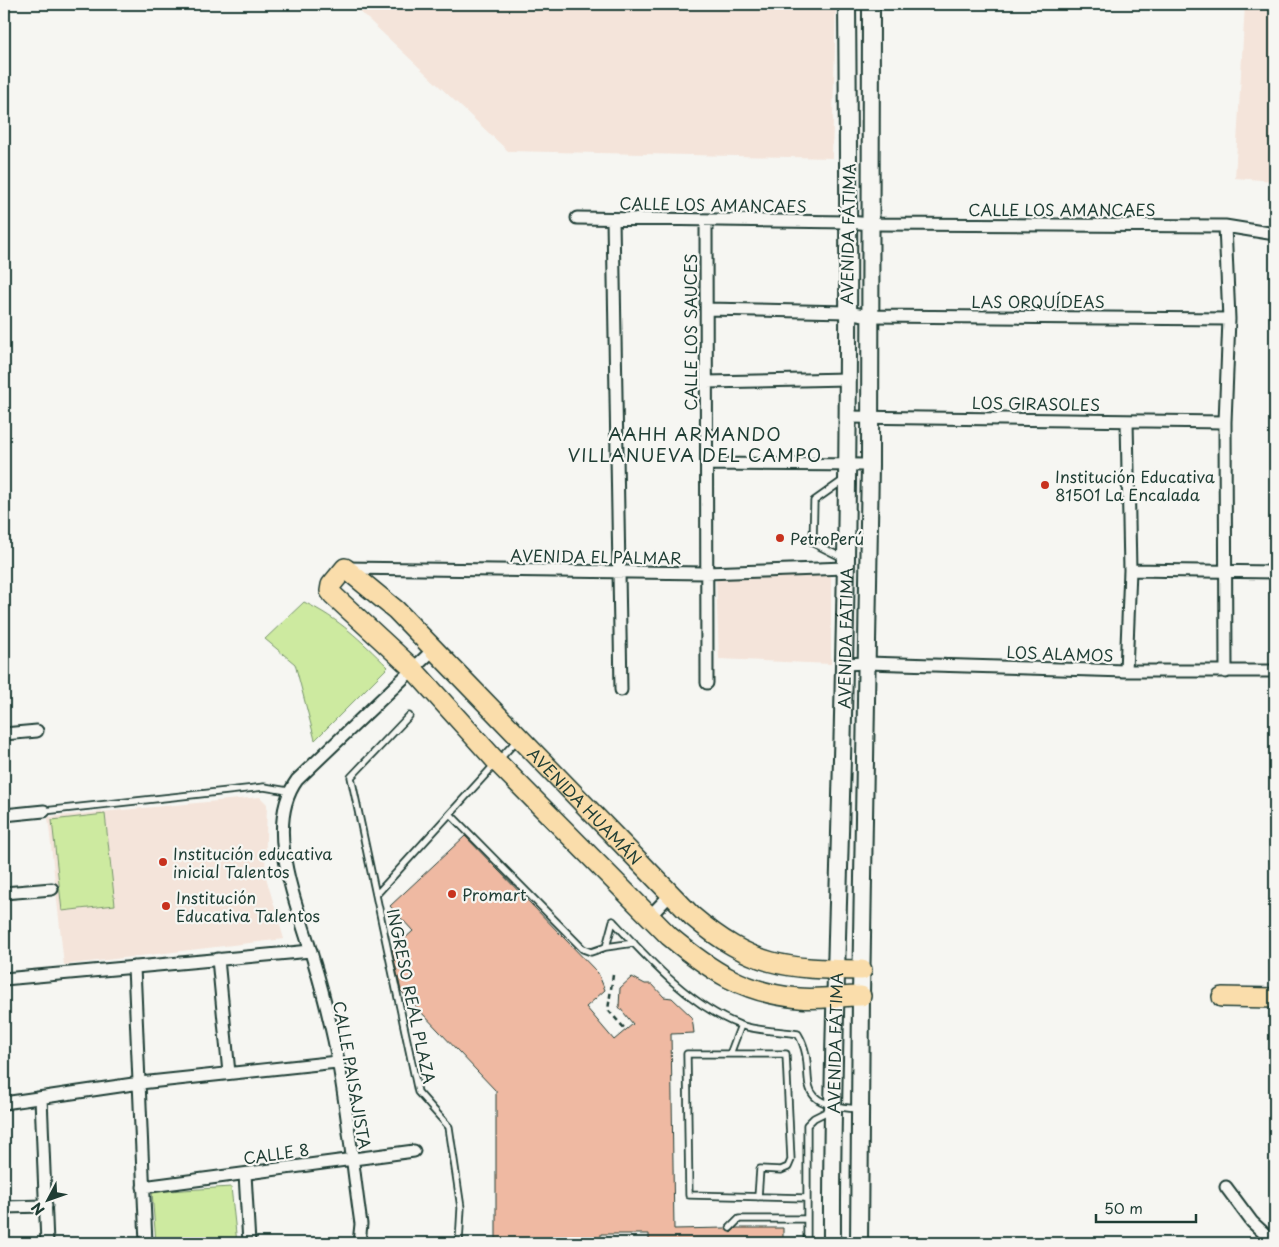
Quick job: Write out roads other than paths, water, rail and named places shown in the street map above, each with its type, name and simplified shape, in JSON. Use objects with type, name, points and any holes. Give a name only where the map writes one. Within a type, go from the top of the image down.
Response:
[{"type":"main road","name":"AVENIDA FÁTIMA","points":[[832,1243],[835,997],[846,563],[849,222],[847,4]]},
{"type":"main road","name":"AVENIDA FÁTIMA","points":[[859,1243],[870,465],[871,4]]},
{"type":"main road","name":"AVENIDA HUAMÁN","points":[[861,996],[800,999],[762,992],[728,980],[699,962],[650,916],[496,760],[413,669],[330,591],[331,585],[345,568],[396,610],[671,894],[715,935],[740,951],[772,963],[806,969],[862,970]]},
{"type":"main road","points":[[840,831],[864,832]]},
{"type":"main road","points":[[1222,997],[1275,998]]},
{"type":"main road","points":[[832,1202],[859,1202]]},
{"type":"street","name":"CALLE LOS AMANCAES","points":[[577,218],[849,222],[871,224],[1225,226],[1275,234]]},
{"type":"street","points":[[613,218],[621,690]]},
{"type":"street","name":"CALLE LOS SAUCES","points":[[706,220],[707,684]]},
{"type":"street","points":[[1225,226],[1230,319],[1225,422],[1226,672]]},
{"type":"street","name":"LAS ORQUÍDEAS","points":[[706,309],[847,312],[870,316],[1230,319]]},
{"type":"street","points":[[706,382],[847,379]]},
{"type":"street","name":"LOS GIRASOLES","points":[[847,417],[1225,422]]},
{"type":"street","points":[[1126,671],[1130,570],[1127,421]]},
{"type":"street","points":[[708,464],[846,471],[870,465]]},
{"type":"street","name":"AVENIDA EL PALMAR","points":[[345,568],[706,574],[846,563]]},
{"type":"street","points":[[1130,570],[1226,573],[1275,572]]},
{"type":"street","points":[[288,791],[317,760],[434,648]]},
{"type":"street","name":"LOS ALAMOS","points":[[844,664],[867,663],[1126,671],[1275,671]]},
{"type":"street","points":[[4,734],[37,731]]},
{"type":"street","name":"CALLE PAISAJISTA","points":[[288,791],[283,825],[286,867],[296,908],[311,951],[337,1062],[361,1224],[359,1243]]},
{"type":"street","points":[[4,814],[44,811]]},
{"type":"street","points":[[4,893],[52,889]]},
{"type":"street","points":[[650,916],[671,894]]},
{"type":"street","points":[[4,979],[311,951]]},
{"type":"street","points":[[218,959],[229,1073]]},
{"type":"street","points":[[134,966],[146,1243]]},
{"type":"street","points":[[4,1103],[140,1082],[337,1062]]},
{"type":"street","points":[[41,1098],[47,1243]]},
{"type":"street","name":"CALLE 8","points":[[143,1187],[414,1151]]},
{"type":"street","points":[[245,1174],[249,1243]]},
{"type":"street","points":[[1226,1186],[1252,1222],[1268,1237],[1275,1237]]},
{"type":"street","points":[[4,1207],[46,1206]]},
{"type":"lane","points":[[846,471],[814,501],[813,543],[846,563]]},
{"type":"lane","points":[[376,894],[351,777],[408,716]]},
{"type":"lane","name":"INGRESO REAL PLAZA","points":[[460,1243],[461,1208],[449,1127],[418,1092],[376,894],[518,738]]},
{"type":"lane","points":[[44,811],[264,786],[288,791]]},
{"type":"lane","points":[[450,814],[583,949],[591,952],[606,947],[634,943]]},
{"type":"lane","points":[[606,947],[613,921],[672,982],[706,1006],[741,1025],[798,1034],[804,1044],[809,1090],[814,1096],[834,1107],[860,1110]]},
{"type":"lane","points":[[730,1054],[741,1025]]},
{"type":"lane","points":[[758,1197],[760,1168],[781,1170],[788,1167],[791,1160],[786,1054],[688,1054],[689,1195],[758,1197],[806,1198]]},
{"type":"lane","points":[[806,1243],[807,1125],[814,1118],[834,1107]]},
{"type":"lane","points":[[730,1228],[739,1219],[806,1219]]},
{"type":"place","name":"Institución Educativa 81501 La Encalada","points":[[1045,485]]},
{"type":"place","name":"PetroPerú","points":[[780,538]]},
{"type":"place","name":"Institución educativa inicial Talentos","points":[[163,862]]},
{"type":"place","name":"Promart","points":[[452,894]]},
{"type":"place","name":"Institución Educativa Talentos","points":[[166,906]]},
{"type":"district","name":"AAHH ARMANDO VILLANUEVA DEL CAMPO","points":[[695,443]]}]
